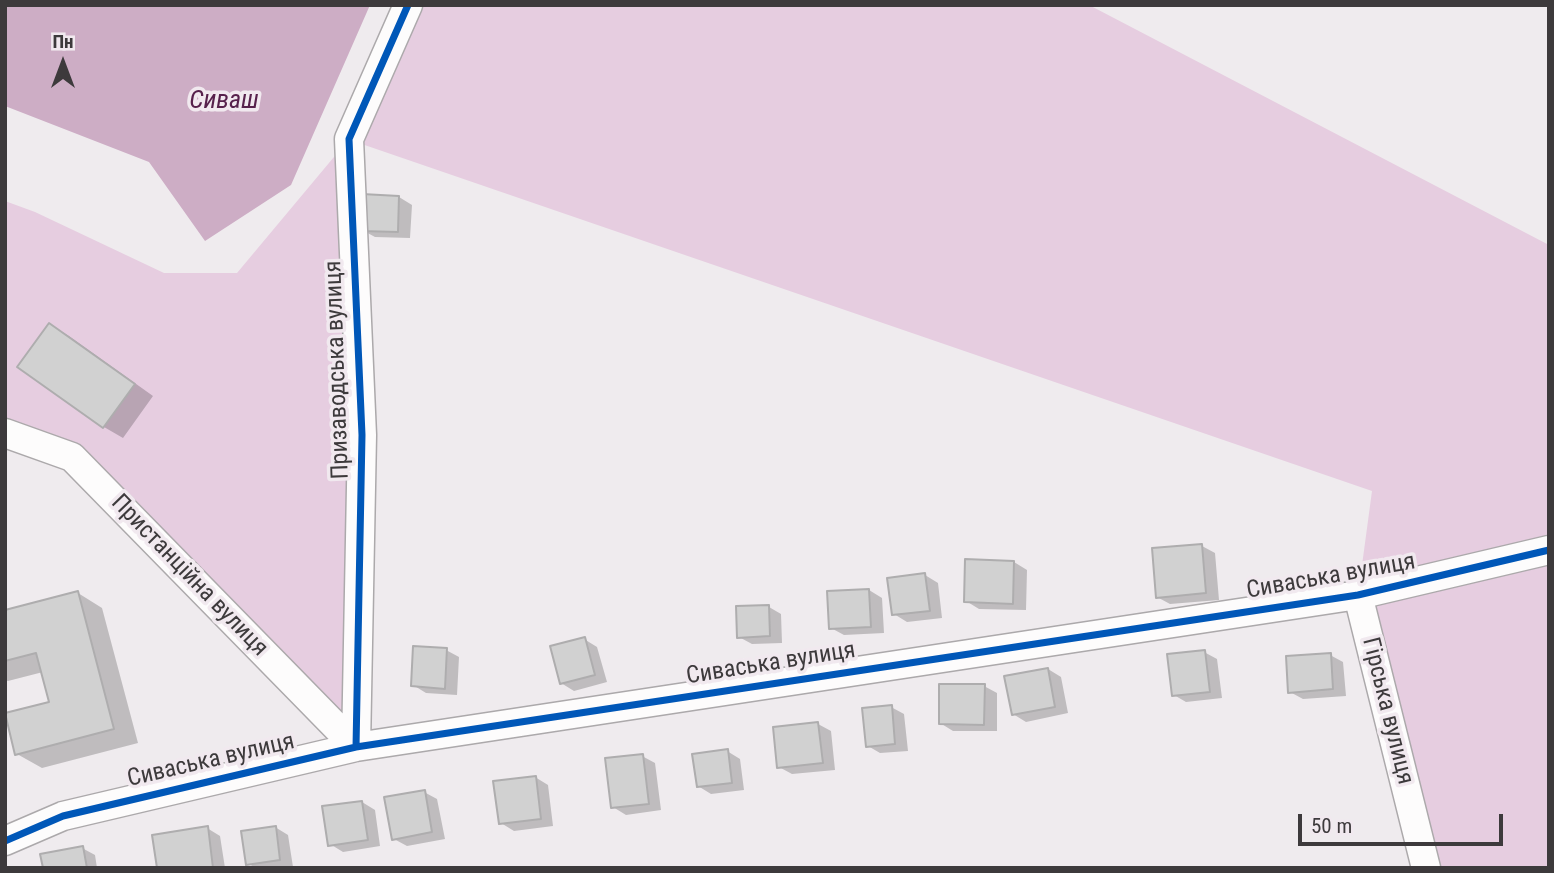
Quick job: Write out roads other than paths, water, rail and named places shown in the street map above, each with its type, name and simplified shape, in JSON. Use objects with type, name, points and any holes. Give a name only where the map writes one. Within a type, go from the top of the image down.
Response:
[{"type":"street","name":"Призаводська вулиця","points":[[356,747],[362,435],[349,139],[408,5]]},
{"type":"street","name":"Пристанційна вулиця","points":[[5,433],[72,457],[356,747]]},
{"type":"street","name":"Сиваська вулиця","points":[[5,841],[63,816],[356,747],[1358,595],[1549,550]]},
{"type":"street","name":"Гірська вулиця","points":[[1358,595],[1426,868]]},
{"type":"water","name":"Сиваш","points":[[5,5],[370,5],[291,185],[205,241],[149,162],[5,106]]}]
